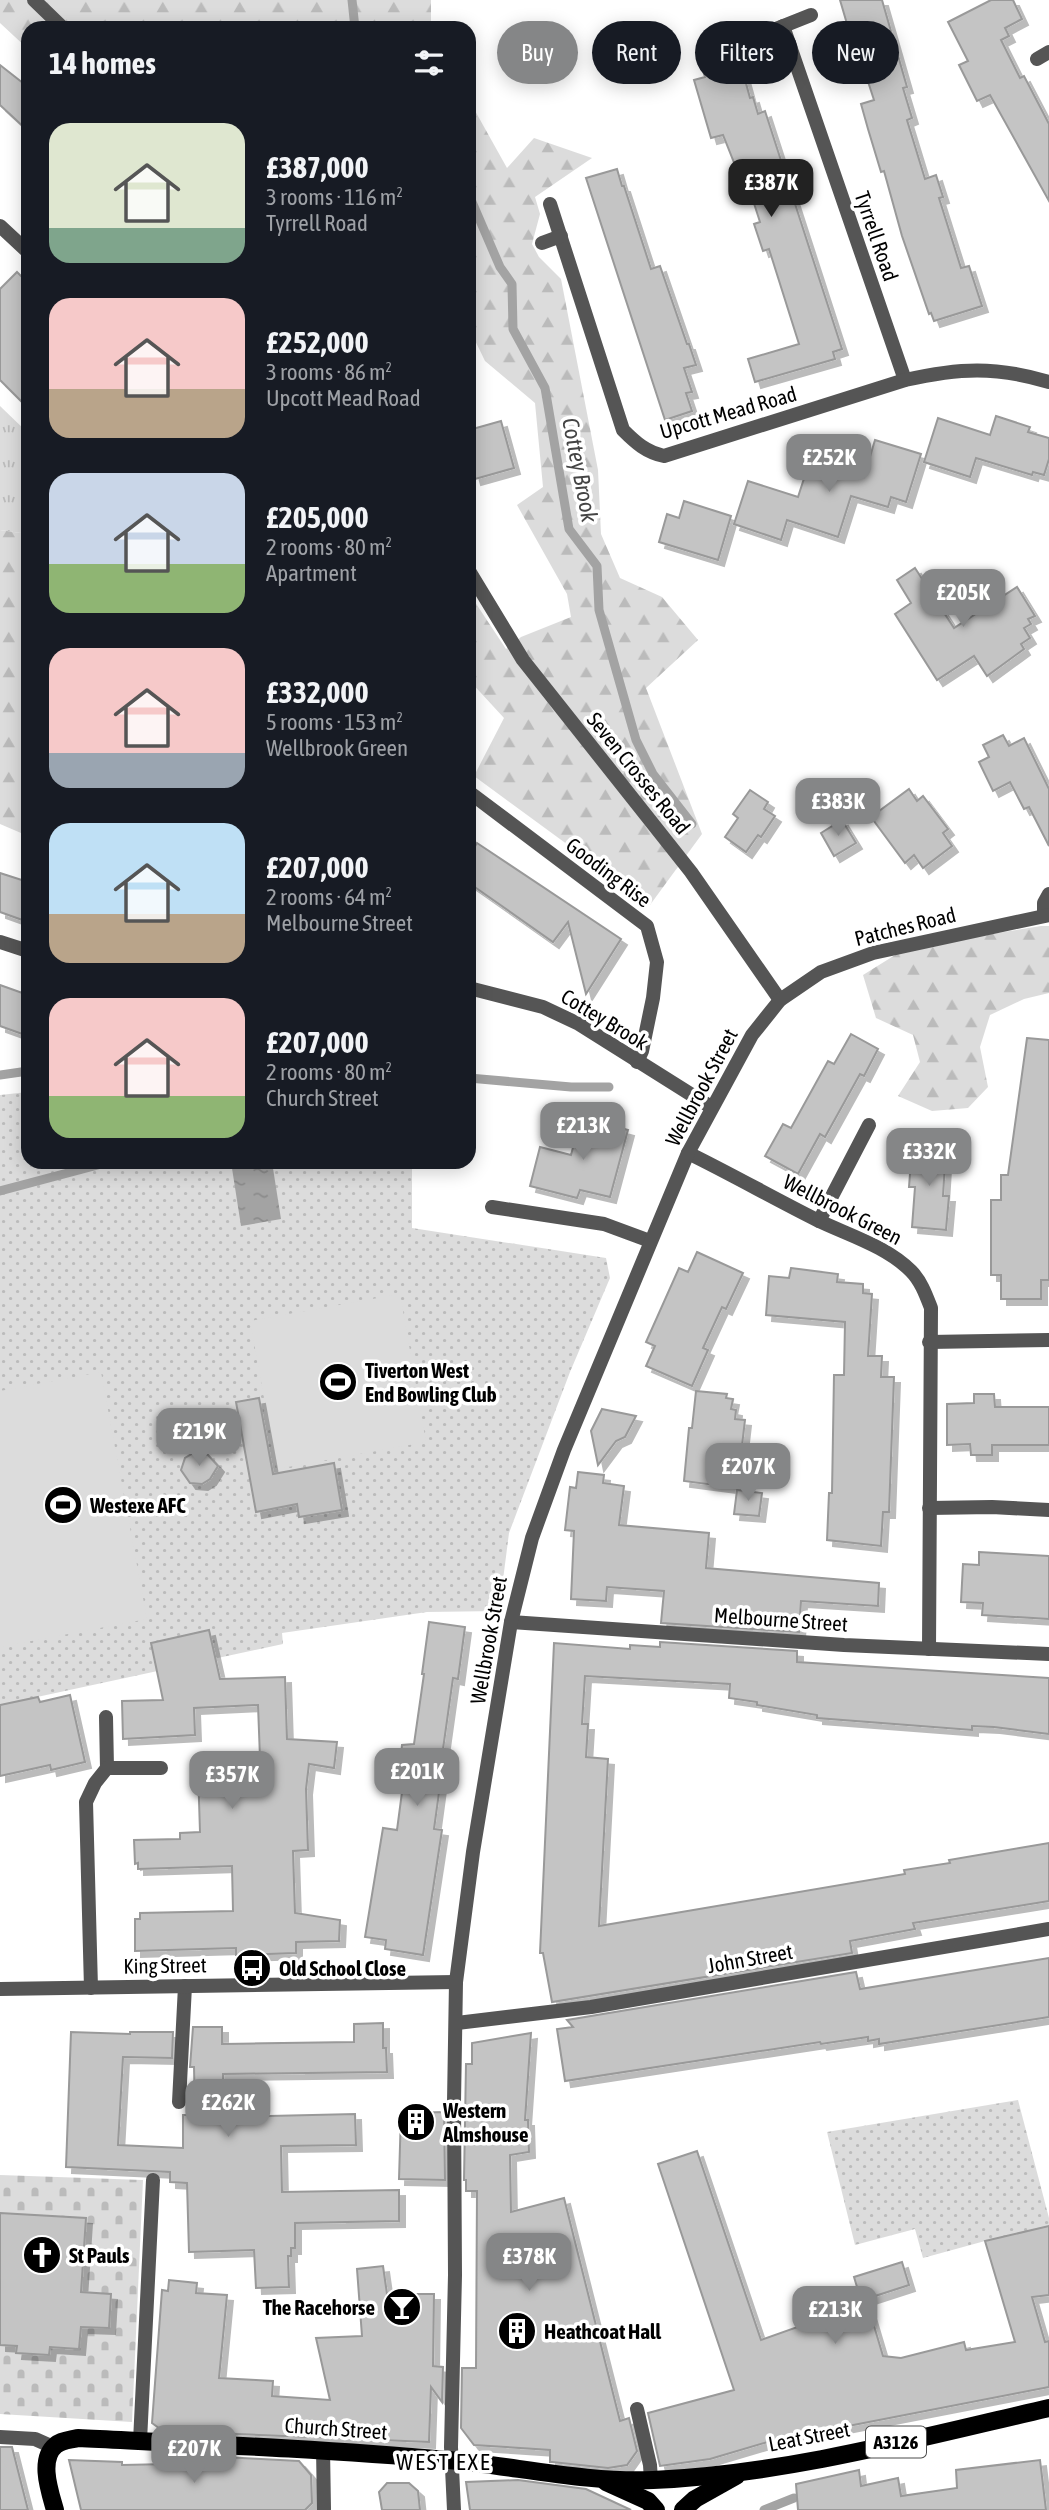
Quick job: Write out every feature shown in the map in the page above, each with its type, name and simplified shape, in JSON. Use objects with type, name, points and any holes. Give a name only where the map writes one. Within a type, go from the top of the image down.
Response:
[{"type":"main road","name":"Leat Street","points":[[742,2472],[1049,2408]]},
{"type":"main road","name":"Church Street","points":[[53,2447],[78,2438],[323,2449],[452,2460],[593,2477],[651,2480],[742,2472]]},
{"type":"main road","points":[[53,2447],[48,2462],[47,2482],[55,2510]]},
{"type":"main road","name":"A3126","points":[[683,2510],[695,2499],[742,2472]]},
{"type":"main road","points":[[593,2477],[648,2501],[656,2510]]},
{"type":"street","points":[[34,0],[56,21]]},
{"type":"street","points":[[796,21],[811,15]]},
{"type":"street","name":"Tyrrell Road","points":[[798,70],[905,380]]},
{"type":"street","name":"Upcott Mead Road","points":[[550,204],[623,430],[636,444],[650,453],[664,456],[905,380],[958,370],[1022,374],[1049,383]]},
{"type":"street","points":[[0,226],[21,246]]},
{"type":"street","points":[[542,243],[561,236]]},
{"type":"street","name":"Seven Crosses Road","points":[[476,583],[523,660],[691,872],[741,948],[780,1000]]},
{"type":"street","name":"Gooding Rise","points":[[476,797],[647,926],[657,962],[653,998],[638,1062]]},
{"type":"street","points":[[1047,915],[1044,903],[1049,894]]},
{"type":"street","name":"Patches Road","points":[[780,1000],[821,972],[873,953],[1047,915]]},
{"type":"street","points":[[0,942],[21,949]]},
{"type":"street","name":"Cottey Brook","points":[[476,990],[543,1007],[579,1024],[711,1107]]},
{"type":"street","name":"Wellbrook Street","points":[[454,2510],[452,2460],[456,1982],[473,1852],[520,1580],[536,1525],[587,1391],[688,1153],[752,1035],[780,1000]]},
{"type":"street","points":[[819,1221],[869,1125]]},
{"type":"street","name":"Wellbrook Green","points":[[688,1153],[898,1260],[912,1272],[922,1286],[931,1308],[929,1649]]},
{"type":"street","points":[[492,1207],[604,1224],[650,1241]]},
{"type":"street","points":[[929,1342],[1049,1340]]},
{"type":"street","points":[[929,1508],[1049,1510]]},
{"type":"street","name":"Melbourne Street","points":[[511,1622],[929,1649],[1049,1654]]},
{"type":"street","points":[[91,1988],[86,1802],[95,1783],[107,1768],[106,1717]]},
{"type":"street","points":[[107,1768],[161,1768]]},
{"type":"street","name":"John Street","points":[[457,2023],[590,2007],[1049,1929]]},
{"type":"street","name":"King Street","points":[[0,1989],[456,1982]]},
{"type":"street","points":[[179,2102],[185,1986]]},
{"type":"street","points":[[141,2441],[153,2180]]},
{"type":"street","points":[[637,2409],[651,2480]]},
{"type":"street","points":[[0,2437],[34,2439],[53,2447]]},
{"type":"street","points":[[323,2449],[324,2509]]},
{"type":"green space","points":[[0,0],[431,0],[431,21],[21,21],[21,42],[0,23]]},
{"type":"green space","points":[[476,113],[507,168],[534,138],[592,158],[535,197],[540,214],[532,244],[539,257],[561,279],[598,470],[601,534],[620,578],[662,597],[698,640],[646,688],[702,834],[650,905],[476,777],[476,772],[504,718],[476,688],[476,604],[506,649],[521,637],[571,617],[567,594],[517,505],[543,487],[535,403],[485,361],[476,342]]},
{"type":"green space","points":[[0,406],[21,426],[21,533],[0,530]]},
{"type":"green space","points":[[0,530],[21,533],[21,833],[0,824]]},
{"type":"green space","points":[[1049,926],[1049,993],[1024,999],[990,1015],[980,1047],[988,1087],[968,1108],[932,1111],[898,1096],[920,1062],[913,1035],[876,1018],[863,975],[908,947]]},
{"type":"green space","points":[[21,1093],[21,1169],[412,1169],[412,1228],[606,1258],[610,1278],[570,1372],[509,1533],[499,1611],[427,1612],[282,1633],[283,1644],[0,1705],[0,1095]]},
{"type":"green space","name":"Tiverton West End Bowling Club","points":[[400,1294],[426,1442],[277,1469],[250,1321]]},
{"type":"green space","name":"Westexe AFC","points":[[101,1372],[147,1619],[0,1647],[0,1391]]},
{"type":"green space","points":[[1018,2100],[1049,2218],[1049,2228],[985,2241],[923,2258],[915,2229],[855,2245],[827,2132]]},
{"type":"green space","points":[[0,2175],[143,2180],[132,2422],[0,2414]]},
{"type":"water","points":[[232,1169],[273,1169],[281,1219],[241,1226]]},
{"type":"building","points":[[840,0],[882,0],[888,21],[846,21]]},
{"type":"building","points":[[991,0],[1013,0],[1022,19],[1005,28],[1009,36],[1001,40],[1020,78],[1024,76],[1049,124],[1049,201],[990,95],[977,101],[959,65],[968,61],[948,22]]},
{"type":"building","points":[[899,59],[907,87],[903,88],[912,118],[907,120],[925,179],[936,175],[943,197],[939,198],[961,268],[969,266],[982,306],[934,321],[931,313],[929,314],[861,104],[874,100],[869,84],[899,84]]},
{"type":"building","points":[[0,65],[21,82],[21,124],[0,105]]},
{"type":"building","points":[[695,84],[746,84],[758,114],[765,111],[842,349],[833,352],[835,359],[755,382],[748,359],[799,344],[769,249],[763,251],[754,224],[760,222],[741,163],[735,165],[723,135],[711,138]]},
{"type":"building","points":[[617,169],[651,269],[660,266],[696,365],[684,368],[692,392],[686,393],[692,411],[665,420],[586,178]]},
{"type":"building","points":[[17,272],[21,276],[21,401],[0,380],[0,289]]},
{"type":"building","points":[[996,416],[1030,427],[1028,432],[1049,438],[1049,459],[1044,475],[1033,472],[1032,475],[976,458],[970,477],[924,462],[938,418],[990,435]]},
{"type":"building","points":[[501,421],[514,468],[476,479],[476,428]]},
{"type":"building","points":[[875,440],[921,454],[906,502],[891,497],[888,507],[851,496],[838,537],[787,520],[781,540],[734,524],[748,481],[798,497],[810,460],[864,477]]},
{"type":"building","points":[[684,501],[731,516],[718,560],[659,542],[667,514],[679,518]]},
{"type":"building","points":[[915,568],[954,628],[1017,587],[1035,616],[1028,619],[1031,624],[1024,628],[1030,638],[1021,644],[1024,649],[987,676],[974,656],[937,680],[895,614],[911,603],[897,580]]},
{"type":"building","points":[[1003,735],[1009,746],[1024,738],[1049,789],[1049,846],[1029,807],[1024,809],[1010,782],[993,791],[979,762],[989,757],[983,745]]},
{"type":"building","points":[[909,789],[917,801],[923,796],[948,829],[943,833],[952,846],[923,868],[914,855],[905,863],[871,817]]},
{"type":"building","points":[[750,790],[768,802],[764,809],[775,816],[761,837],[758,835],[746,852],[725,837],[738,818],[733,814]]},
{"type":"building","points":[[842,820],[856,843],[834,856],[821,833]]},
{"type":"building","points":[[476,845],[621,939],[586,994],[568,922],[553,942],[476,888]]},
{"type":"building","points":[[0,873],[21,880],[21,920],[0,912]]},
{"type":"building","points":[[0,985],[21,992],[21,1034],[0,1026]]},
{"type":"building","points":[[851,1034],[878,1049],[864,1076],[860,1074],[825,1137],[820,1134],[798,1174],[765,1156],[783,1124],[791,1128],[828,1061],[834,1064]]},
{"type":"building","points":[[1027,1038],[1049,1040],[1049,1280],[1041,1280],[1041,1299],[1001,1299],[1001,1275],[991,1275],[991,1200],[1001,1200],[1001,1175],[1008,1175]]},
{"type":"building","points":[[581,1117],[628,1130],[610,1197],[580,1190],[577,1198],[530,1186],[540,1147],[571,1155]]},
{"type":"building","points":[[912,1147],[946,1149],[943,1196],[949,1196],[946,1230],[912,1227],[915,1187],[909,1187]]},
{"type":"building","points":[[697,1252],[743,1273],[726,1309],[722,1307],[703,1348],[708,1350],[692,1386],[646,1366],[655,1346],[646,1342],[679,1268],[688,1272]]},
{"type":"building","points":[[791,1268],[838,1274],[837,1282],[863,1284],[863,1293],[872,1294],[868,1356],[882,1356],[881,1377],[894,1377],[889,1512],[883,1512],[881,1546],[827,1540],[829,1493],[832,1493],[834,1375],[844,1375],[845,1322],[766,1315],[769,1276],[789,1278]]},
{"type":"building","points":[[696,1391],[727,1394],[726,1398],[733,1399],[731,1409],[736,1410],[735,1419],[745,1420],[737,1488],[684,1481]]},
{"type":"building","points":[[974,1394],[994,1394],[995,1407],[1049,1407],[1049,1445],[992,1445],[992,1455],[971,1455],[970,1444],[947,1445],[947,1404],[974,1403]]},
{"type":"building","points":[[259,1398],[273,1474],[334,1463],[342,1510],[299,1517],[297,1504],[256,1512],[236,1402]]},
{"type":"building","points":[[602,1409],[636,1416],[625,1437],[616,1441],[598,1465],[591,1431]]},
{"type":"building","points":[[195,1452],[208,1455],[218,1466],[210,1479],[202,1484],[190,1483],[181,1470],[185,1458]]},
{"type":"building","points":[[578,1472],[604,1475],[603,1483],[624,1486],[619,1525],[709,1533],[706,1568],[879,1583],[878,1606],[801,1601],[799,1632],[661,1623],[664,1591],[607,1587],[606,1601],[571,1599],[574,1531],[565,1530],[570,1487],[576,1488]]},
{"type":"building","points":[[737,1490],[762,1493],[759,1516],[734,1514]]},
{"type":"building","points":[[979,1552],[1049,1556],[1049,1619],[982,1615],[983,1603],[961,1602],[963,1564],[979,1565]]},
{"type":"building","points":[[429,1622],[465,1627],[458,1679],[453,1678],[443,1749],[434,1829],[442,1830],[423,1955],[385,1949],[386,1940],[365,1937],[383,1828],[397,1830],[404,1777],[399,1776],[402,1745],[414,1744]]},
{"type":"building","points":[[209,1630],[220,1679],[285,1677],[287,1739],[337,1742],[334,1768],[309,1764],[306,1789],[308,1850],[293,1851],[295,1913],[340,1920],[339,1941],[296,1942],[296,1953],[236,1955],[236,1948],[135,1951],[135,1919],[140,1919],[140,1913],[233,1911],[232,1866],[138,1869],[138,1863],[135,1864],[134,1840],[180,1839],[180,1833],[200,1832],[198,1769],[250,1767],[250,1759],[260,1758],[258,1705],[194,1708],[195,1735],[123,1739],[122,1701],[163,1700],[151,1643]]},
{"type":"building","points":[[660,1642],[797,1651],[797,1662],[1049,1678],[1049,1734],[994,1727],[972,1726],[972,1730],[817,1718],[817,1715],[729,1698],[730,1684],[585,1676],[582,1724],[588,1724],[586,1757],[608,1759],[599,1926],[905,1874],[904,1870],[950,1863],[949,1860],[1049,1843],[1049,1901],[913,1923],[915,1929],[850,1941],[852,1953],[552,2002],[543,1953],[540,1953],[554,1643],[630,1649],[630,1645],[660,1647]]},
{"type":"building","points":[[70,1695],[85,1762],[51,1770],[50,1765],[0,1776],[0,1705],[38,1697],[40,1702]]},
{"type":"building","points":[[1049,1958],[1049,2017],[879,2044],[879,2039],[868,2041],[868,2037],[820,2042],[565,2081],[557,2029],[573,2027],[567,2020],[856,1972],[860,1989]]},
{"type":"building","points":[[383,2023],[387,2072],[223,2074],[224,2117],[355,2114],[356,2145],[281,2146],[282,2192],[399,2190],[399,2221],[295,2223],[295,2248],[291,2248],[291,2256],[288,2256],[289,2287],[256,2288],[254,2250],[189,2252],[187,2183],[170,2182],[170,2172],[66,2167],[71,2032],[173,2032],[172,2058],[123,2057],[118,2145],[183,2148],[183,2115],[195,2115],[194,2067],[190,2067],[193,2027],[222,2027],[222,2044],[354,2042],[354,2024]]},
{"type":"building","points":[[531,2033],[525,2120],[528,2120],[529,2152],[510,2155],[511,2212],[564,2198],[620,2421],[629,2418],[637,2451],[627,2465],[608,2468],[550,2462],[550,2450],[474,2445],[461,2428],[462,2368],[476,2368],[477,2191],[466,2191],[464,2180],[466,2064],[472,2064],[472,2043]]},
{"type":"building","points":[[444,2112],[445,2180],[399,2179],[401,2113]]},
{"type":"building","points":[[697,2151],[761,2340],[809,2323],[803,2304],[857,2287],[854,2277],[902,2262],[909,2285],[866,2299],[883,2356],[901,2358],[964,2342],[966,2350],[1015,2342],[985,2241],[1049,2226],[1049,2295],[1032,2297],[1045,2342],[1049,2341],[1049,2387],[771,2441],[710,2459],[660,2466],[648,2413],[734,2390],[658,2164]]},
{"type":"building","name":"St Pauls","points":[[0,2213],[86,2218],[81,2292],[111,2294],[109,2328],[81,2327],[79,2349],[50,2347],[49,2355],[16,2353],[17,2346],[0,2345]]},
{"type":"building","points":[[383,2266],[387,2294],[434,2294],[433,2366],[443,2367],[442,2402],[431,2387],[429,2442],[163,2431],[152,2423],[162,2290],[168,2291],[169,2280],[197,2283],[196,2293],[227,2295],[219,2378],[273,2381],[272,2396],[330,2400],[316,2338],[362,2336],[357,2269]]},
{"type":"building","points":[[0,2447],[12,2447],[28,2510],[0,2510]]},
{"type":"building","points":[[168,2454],[299,2461],[311,2475],[312,2503],[305,2510],[81,2510],[69,2460],[122,2462],[122,2465],[169,2464]]},
{"type":"building","points":[[1040,2460],[1046,2510],[798,2510],[796,2484],[859,2470],[861,2486],[898,2478],[901,2496],[957,2488],[956,2470]]},
{"type":"building","points":[[518,2480],[586,2489],[631,2510],[470,2510],[466,2482]]},
{"type":"building","points":[[387,2483],[409,2483],[418,2491],[420,2510],[382,2510],[379,2492]]},
{"type":"waterway","name":"Cottey Brook","points":[[352,0],[354,21]]},
{"type":"waterway","name":"Cottey Brook","points":[[476,211],[500,267],[512,284],[513,329],[545,388],[569,529],[597,566],[599,610],[636,740],[653,774],[692,824]]},
{"type":"waterway","name":"Cottey Brook","points":[[0,1075],[21,1072]]},
{"type":"waterway","name":"Cottey Brook","points":[[476,1079],[571,1087],[609,1087]]},
{"type":"waterway","points":[[0,1191],[83,1169]]},
{"type":"waterway","points":[[764,2510],[794,2498]]},
{"type":"place","name":"Tiverton West End Bowling Club","points":[[338,1382]]},
{"type":"place","name":"Westexe AFC","points":[[63,1505]]},
{"type":"place","name":"Old School Close","points":[[252,1968]]},
{"type":"place","name":"Western Almshouse","points":[[416,2122]]},
{"type":"place","name":"St Pauls","points":[[42,2255]]},
{"type":"place","name":"The Racehorse","points":[[402,2307]]},
{"type":"place","name":"Heathcoat Hall","points":[[517,2331]]},
{"type":"district","name":"WEST EXE","points":[[444,2462]]}]
